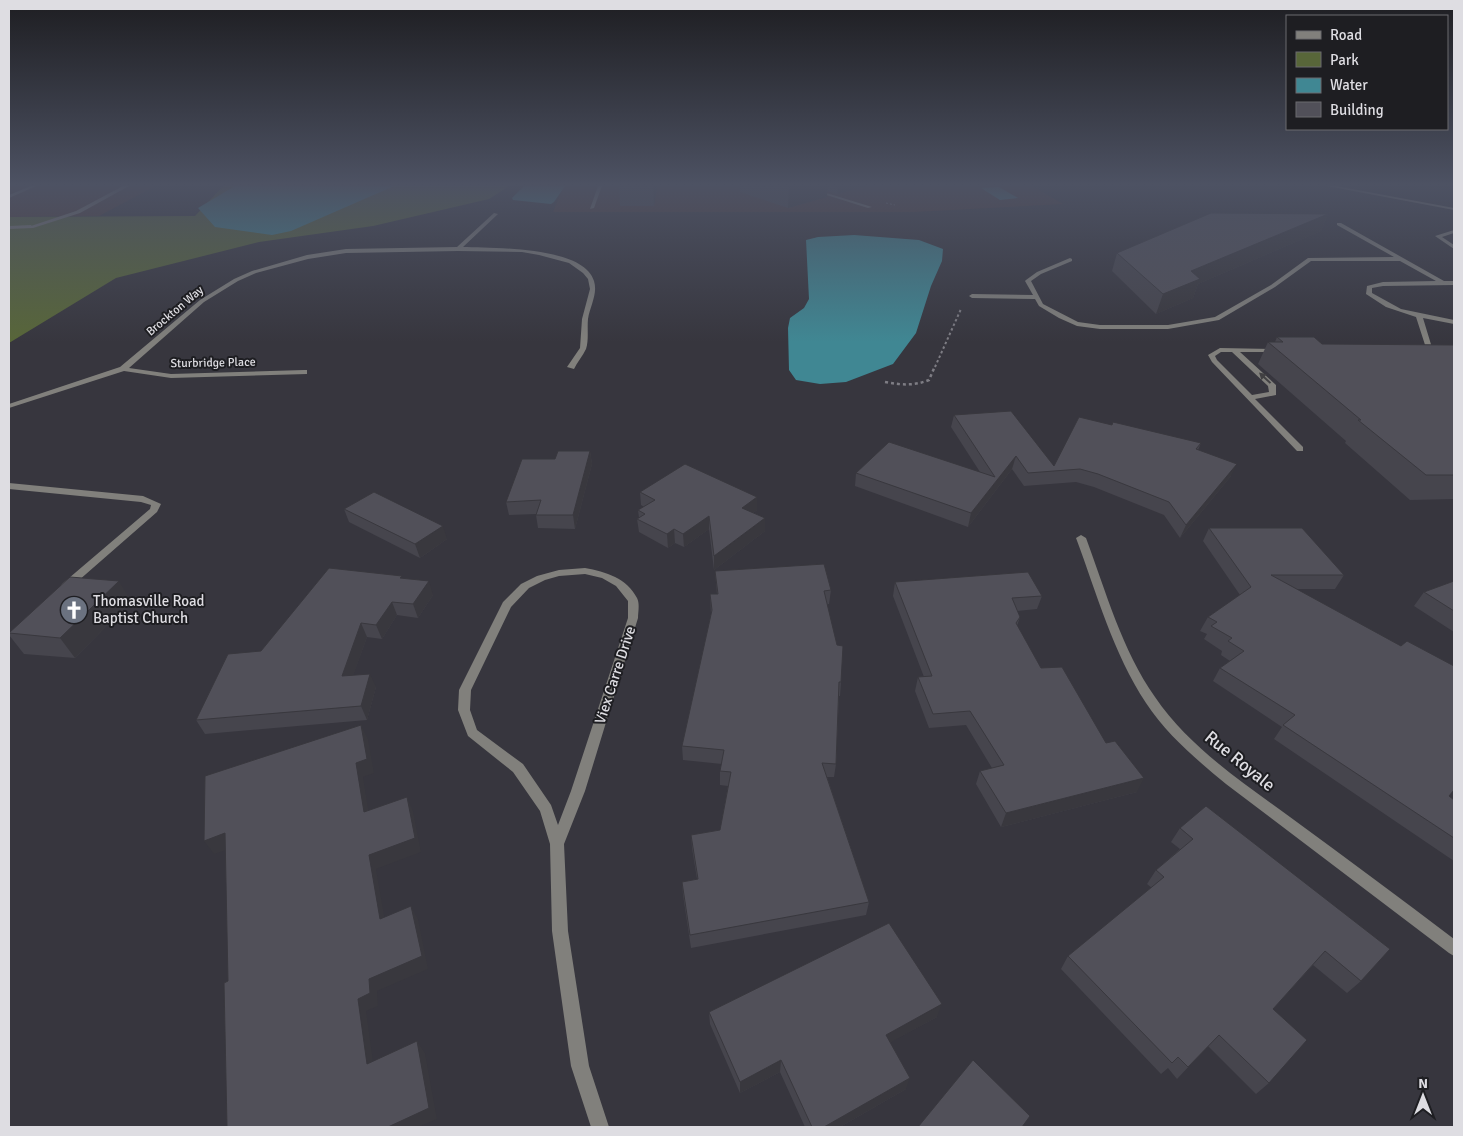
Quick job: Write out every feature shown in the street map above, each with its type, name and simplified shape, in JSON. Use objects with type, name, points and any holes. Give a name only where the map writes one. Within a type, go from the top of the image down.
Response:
[{"type":"street","points":[[458,249],[472,236]]},
{"type":"street","points":[[1361,236],[1444,283]]},
{"type":"street","points":[[1438,236],[1454,247]]},
{"type":"street","name":"Brockton Way","points":[[9,406],[123,369],[215,291],[254,272],[307,257],[346,251],[522,250],[571,262],[586,272],[591,279],[593,289],[585,319],[583,348],[571,367]]},
{"type":"street","points":[[1070,260],[1039,273],[1028,281],[1041,306],[1061,318],[1077,324],[1100,327],[1168,327],[1217,319],[1273,286],[1310,259],[1400,258]]},
{"type":"street","points":[[1454,283],[1384,284],[1369,287],[1369,294],[1391,308],[1419,317],[1454,322]]},
{"type":"street","points":[[972,296],[1037,297]]},
{"type":"street","points":[[1419,317],[1434,351],[1421,351]]},
{"type":"street","points":[[1283,350],[1220,350],[1211,355],[1300,449]]},
{"type":"street","points":[[1234,350],[1274,389],[1273,393],[1250,398]]},
{"type":"street","name":"Sturbridge Place","points":[[123,369],[170,376],[304,372]]},
{"type":"street","points":[[9,486],[143,499],[156,504],[154,510],[56,595]]},
{"type":"street","name":"Rue Royale","points":[[1081,538],[1121,642],[1136,675],[1151,701],[1174,729],[1225,776],[1454,948]]},
{"type":"street","name":"Viex Carre Drive","points":[[557,844],[578,791],[633,618],[633,600],[620,584],[605,575],[585,571],[559,573],[541,578],[524,586],[507,606],[464,690],[464,710],[472,733],[518,768],[546,809],[557,844],[560,931],[580,1066],[600,1127]]},
{"type":"path","points":[[885,382],[904,386],[917,385],[930,380],[966,298],[972,296]]},
{"type":"green space","points":[[9,236],[302,236],[259,242],[116,278],[9,343]]},
{"type":"water","points":[[867,236],[919,240],[943,249],[942,261],[931,286],[916,333],[893,364],[846,382],[820,384],[796,380],[789,370],[788,328],[790,318],[804,308],[809,299],[806,240],[818,237]]},
{"type":"building","points":[[1157,236],[1275,236],[1191,271],[1200,279],[1163,294],[1117,253]]},
{"type":"building","points":[[1277,337],[1314,337],[1322,344],[1454,345],[1454,475],[1426,475],[1358,420],[1361,420],[1268,342],[1283,342]]},
{"type":"building","points":[[1011,411],[1054,466],[1079,417],[1112,425],[1113,422],[1201,443],[1196,449],[1237,464],[1186,525],[1169,502],[1098,474],[1080,469],[1028,473],[1016,456],[971,513],[856,473],[889,442],[995,477],[954,415]]},
{"type":"building","points":[[558,451],[590,451],[573,515],[536,515],[541,500],[506,502],[522,459],[555,459]]},
{"type":"building","points":[[685,464],[757,497],[742,508],[765,518],[714,556],[709,516],[683,534],[674,529],[667,534],[637,519],[645,514],[638,510],[655,500],[640,492]]},
{"type":"building","points":[[374,492],[443,526],[415,544],[344,509]]},
{"type":"building","points":[[1209,528],[1302,528],[1344,575],[1271,575],[1401,646],[1407,641],[1454,666],[1454,790],[1449,796],[1454,800],[1454,838],[1283,725],[1295,715],[1220,668],[1244,651],[1228,641],[1232,638],[1211,626],[1217,622],[1208,617],[1251,587]]},
{"type":"building","points":[[824,564],[831,590],[824,591],[837,645],[843,646],[841,682],[839,682],[836,764],[822,763],[869,902],[690,935],[682,882],[698,879],[691,835],[720,830],[731,772],[720,771],[724,750],[682,746],[712,610],[710,594],[718,594],[715,571]]},
{"type":"building","points":[[329,568],[429,581],[413,604],[392,602],[376,625],[361,623],[342,676],[370,674],[361,706],[196,720],[228,654],[261,651]]},
{"type":"building","points":[[1028,572],[1042,596],[1012,598],[1020,617],[1016,623],[1041,668],[1062,667],[1106,743],[1115,741],[1144,778],[1006,813],[980,771],[1004,765],[970,711],[933,714],[918,677],[932,676],[895,582]]},
{"type":"building","points":[[70,577],[119,581],[60,638],[9,633]]},
{"type":"building","points":[[1454,581],[1454,611],[1424,592]]},
{"type":"building","points":[[361,725],[367,759],[356,763],[364,812],[407,797],[415,838],[369,855],[380,919],[411,906],[422,956],[369,979],[370,993],[358,999],[367,1064],[417,1041],[429,1108],[388,1127],[227,1127],[224,983],[228,981],[225,833],[204,841],[205,776]]},
{"type":"building","points":[[1206,806],[1390,949],[1361,981],[1325,951],[1273,1009],[1307,1040],[1269,1083],[1219,1035],[1188,1067],[1178,1057],[1172,1063],[1068,956],[1164,877],[1156,870],[1193,839],[1180,828]]},
{"type":"building","points":[[889,923],[942,1004],[886,1035],[910,1078],[824,1127],[812,1127],[781,1060],[740,1082],[709,1012]]},
{"type":"building","points":[[973,1060],[1030,1116],[1022,1127],[918,1127]]},
{"type":"place","name":"Thomasville Road Baptist Church","points":[[74,610]]}]
